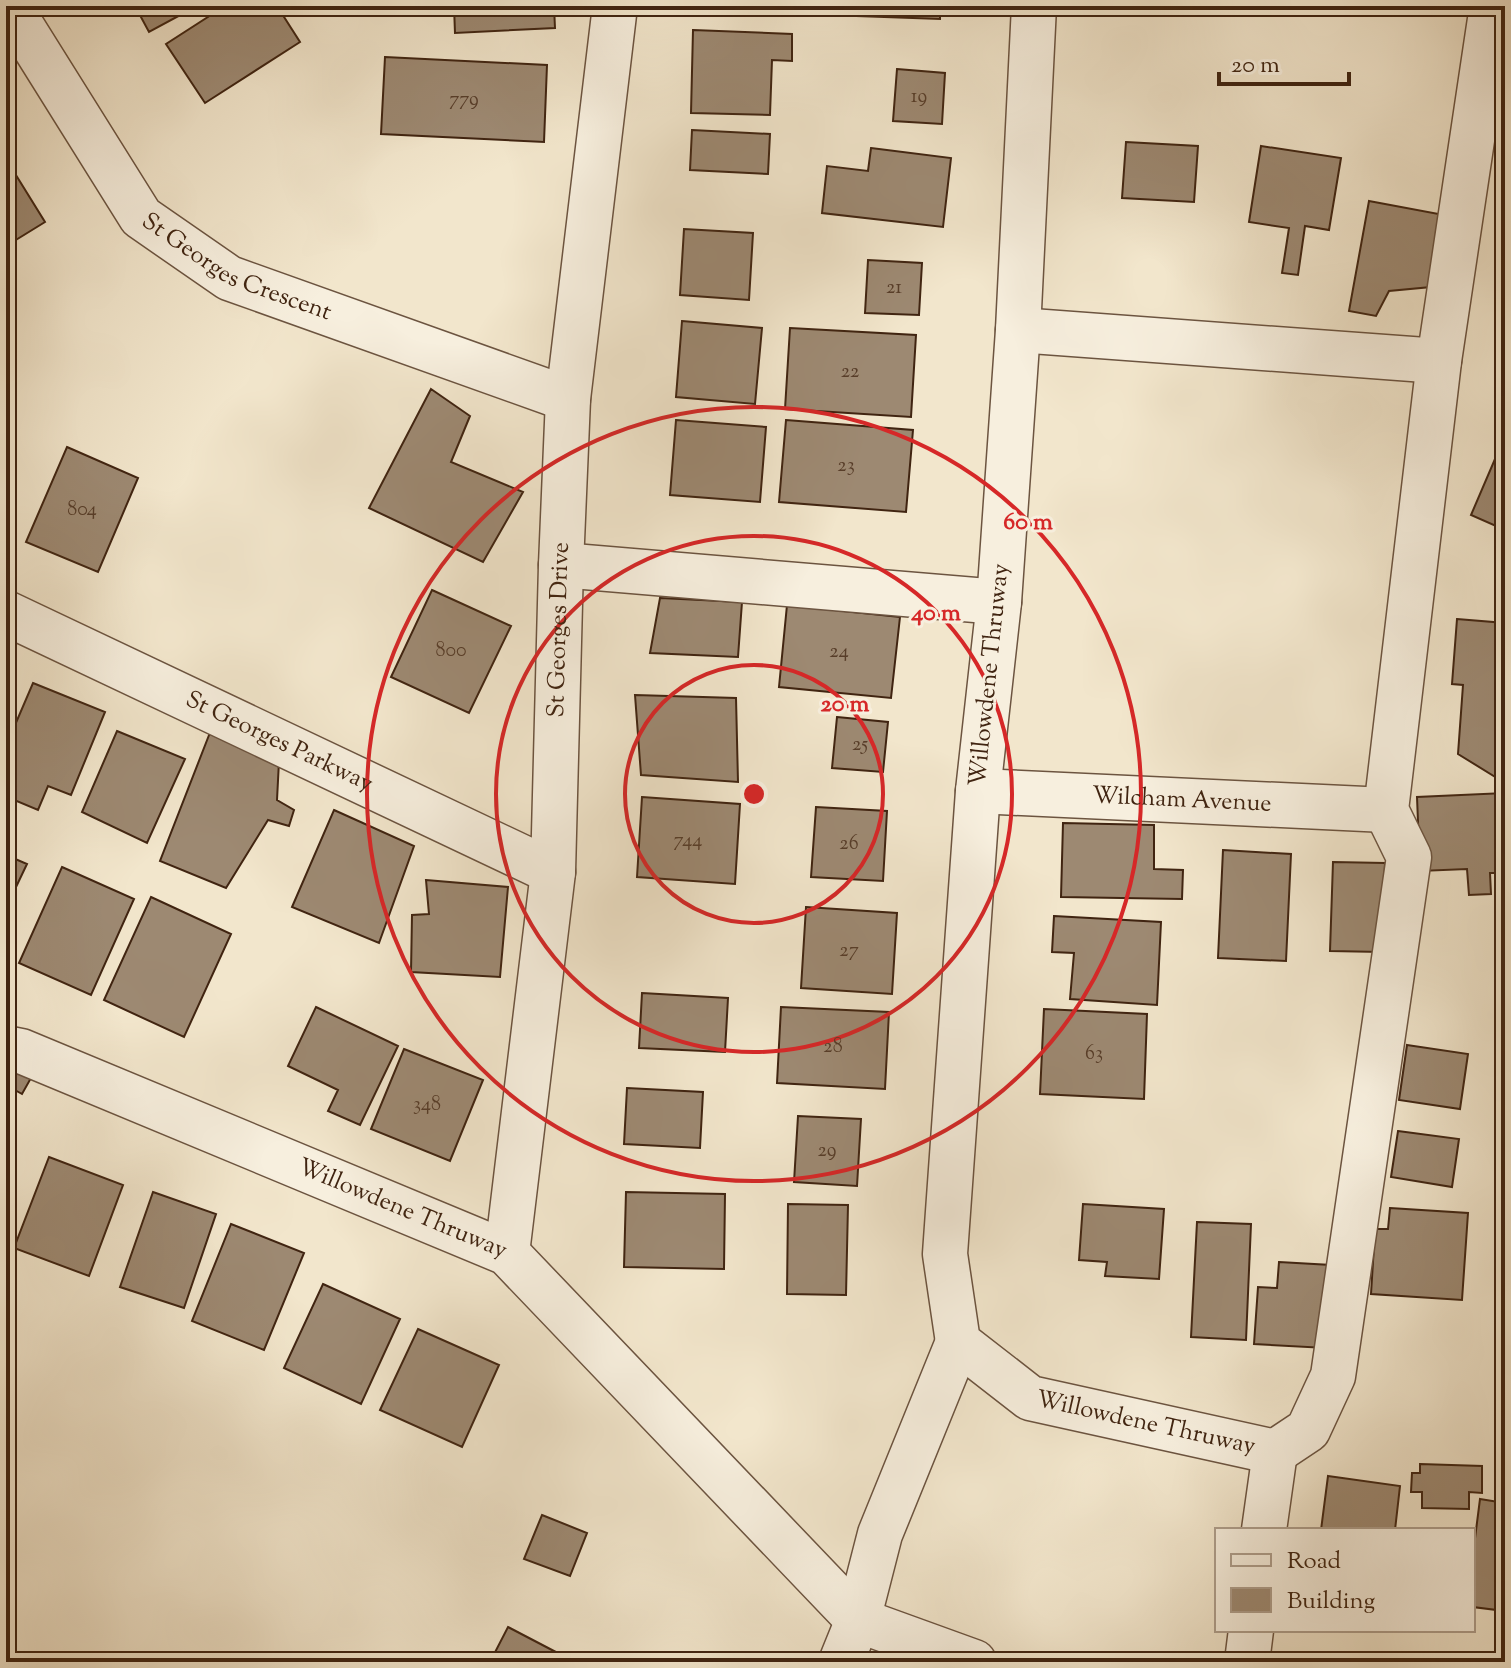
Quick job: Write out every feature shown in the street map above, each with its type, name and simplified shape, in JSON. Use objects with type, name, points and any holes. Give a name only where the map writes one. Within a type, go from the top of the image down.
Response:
[{"type":"street","name":"St Georges Crescent","points":[[9,6],[141,217],[229,278],[568,399]]},
{"type":"street","name":"St Georges Drive","points":[[507,1253],[553,872],[568,399],[615,6]]},
{"type":"street","name":"Willowdene Thruway","points":[[1034,6],[1018,330],[999,602],[978,791],[945,1254],[958,1342],[1030,1398],[1275,1452],[1264,1528]]},
{"type":"street","points":[[1275,1452],[1308,1430],[1333,1376],[1409,857],[1386,810],[1439,361],[1492,6]]},
{"type":"street","points":[[1018,330],[1439,361]]},
{"type":"street","points":[[561,565],[999,602]]},
{"type":"street","name":"St Georges Parkway","points":[[6,613],[553,872]]},
{"type":"street","name":"Wilcham Avenue","points":[[978,791],[1386,810]]},
{"type":"street","name":"Willowdene Thruway","points":[[6,1048],[21,1051],[507,1253],[858,1620],[974,1662]]},
{"type":"street","points":[[841,1662],[858,1620],[880,1534],[958,1342]]},
{"type":"street","points":[[1247,1662],[1251,1632]]},
{"type":"building","points":[[135,6],[197,6],[149,32]]},
{"type":"building","points":[[225,6],[277,6],[300,42],[205,103],[166,44]]},
{"type":"building","points":[[454,6],[554,6],[555,28],[455,33]]},
{"type":"building","points":[[857,6],[940,6],[940,19],[857,16]]},
{"type":"building","points":[[1168,6],[1241,6],[1241,10]]},
{"type":"building","points":[[693,30],[792,34],[792,61],[772,60],[770,115],[691,113]]},
{"type":"building","points":[[385,57],[547,65],[544,142],[381,134]]},
{"type":"building","points":[[897,69],[945,73],[942,124],[893,121]]},
{"type":"building","points":[[692,130],[770,134],[768,174],[690,170]]},
{"type":"building","points":[[1126,142],[1198,146],[1194,202],[1122,198]]},
{"type":"building","points":[[1261,146],[1341,158],[1329,230],[1305,226],[1298,275],[1282,273],[1289,228],[1249,222]]},
{"type":"building","points":[[871,148],[951,158],[943,227],[822,213],[827,166],[868,171]]},
{"type":"building","points":[[6,159],[45,222],[6,246]]},
{"type":"building","points":[[1369,201],[1444,215],[1431,287],[1389,291],[1376,316],[1349,311]]},
{"type":"building","points":[[684,229],[753,233],[749,300],[680,295]]},
{"type":"building","points":[[868,260],[922,263],[919,315],[865,313]]},
{"type":"building","points":[[682,321],[762,328],[755,404],[676,397]]},
{"type":"building","points":[[790,328],[916,335],[911,417],[785,409]]},
{"type":"building","points":[[431,389],[470,416],[451,462],[523,492],[483,562],[369,508]]},
{"type":"building","points":[[676,420],[766,427],[760,502],[670,495]]},
{"type":"building","points":[[786,420],[913,430],[906,512],[779,502]]},
{"type":"building","points":[[1501,445],[1505,446],[1505,530],[1471,515]]},
{"type":"building","points":[[67,447],[138,478],[98,572],[26,542]]},
{"type":"building","points":[[432,590],[511,626],[469,713],[391,677]]},
{"type":"building","points":[[660,598],[742,602],[738,657],[650,653]]},
{"type":"building","points":[[787,605],[900,617],[891,698],[779,687]]},
{"type":"building","points":[[1457,619],[1505,623],[1505,783],[1458,754],[1463,685],[1452,684]]},
{"type":"building","points":[[33,683],[105,712],[71,795],[48,786],[38,810],[7,797],[15,777],[6,773],[6,746]]},
{"type":"building","points":[[635,695],[736,698],[738,782],[641,775]]},
{"type":"building","points":[[837,717],[888,722],[883,772],[832,768]]},
{"type":"building","points":[[211,730],[279,761],[277,800],[294,810],[289,826],[268,820],[226,888],[160,861]]},
{"type":"building","points":[[117,731],[185,759],[147,843],[82,812]]},
{"type":"building","points":[[1505,793],[1505,873],[1490,873],[1491,894],[1469,895],[1467,869],[1420,871],[1417,797]]},
{"type":"building","points":[[642,797],[740,804],[735,884],[637,877]]},
{"type":"building","points":[[816,807],[887,811],[883,881],[811,877]]},
{"type":"building","points":[[334,810],[414,846],[379,943],[292,907]]},
{"type":"building","points":[[1063,823],[1154,825],[1154,869],[1183,870],[1182,899],[1061,897]]},
{"type":"building","points":[[1223,850],[1291,854],[1286,961],[1218,958]]},
{"type":"building","points":[[6,855],[27,864],[6,908]]},
{"type":"building","points":[[1333,862],[1385,863],[1382,952],[1330,951]]},
{"type":"building","points":[[62,867],[134,899],[91,995],[19,963]]},
{"type":"building","points":[[426,880],[508,887],[500,977],[411,972],[412,915],[429,914]]},
{"type":"building","points":[[151,897],[231,934],[184,1037],[104,1000]]},
{"type":"building","points":[[806,907],[897,913],[892,994],[801,988]]},
{"type":"building","points":[[1054,916],[1161,922],[1157,1005],[1070,999],[1074,953],[1052,952]]},
{"type":"building","points":[[642,993],[728,998],[725,1052],[639,1048]]},
{"type":"building","points":[[316,1007],[398,1046],[360,1125],[328,1111],[338,1090],[288,1066]]},
{"type":"building","points":[[781,1007],[889,1012],[885,1089],[777,1083]]},
{"type":"building","points":[[1044,1009],[1147,1014],[1144,1099],[1040,1094]]},
{"type":"building","points":[[1407,1045],[1468,1054],[1460,1109],[1399,1100]]},
{"type":"building","points":[[404,1049],[483,1080],[450,1161],[371,1129]]},
{"type":"building","points":[[6,1064],[31,1078],[22,1094],[6,1085]]},
{"type":"building","points":[[627,1088],[703,1092],[700,1148],[624,1144]]},
{"type":"building","points":[[798,1116],[861,1119],[857,1186],[794,1182]]},
{"type":"building","points":[[1398,1131],[1459,1139],[1452,1187],[1391,1177]]},
{"type":"building","points":[[49,1157],[123,1185],[89,1276],[14,1248]]},
{"type":"building","points":[[153,1192],[216,1214],[184,1308],[120,1287]]},
{"type":"building","points":[[626,1192],[725,1194],[724,1269],[624,1267]]},
{"type":"building","points":[[788,1204],[848,1205],[846,1295],[787,1294]]},
{"type":"building","points":[[1083,1204],[1164,1209],[1159,1279],[1105,1276],[1107,1262],[1079,1260]]},
{"type":"building","points":[[1390,1208],[1468,1213],[1462,1300],[1371,1294],[1375,1229],[1388,1229]]},
{"type":"building","points":[[1197,1222],[1251,1224],[1246,1340],[1191,1337]]},
{"type":"building","points":[[231,1224],[304,1253],[264,1350],[192,1321]]},
{"type":"building","points":[[1279,1262],[1331,1265],[1326,1348],[1254,1344],[1258,1287],[1277,1288]]},
{"type":"building","points":[[323,1284],[400,1319],[361,1404],[284,1368]]},
{"type":"building","points":[[418,1329],[499,1365],[462,1447],[380,1410]]},
{"type":"building","points":[[1420,1464],[1482,1466],[1482,1493],[1469,1492],[1469,1509],[1422,1508],[1422,1492],[1411,1492],[1412,1473],[1420,1473]]},
{"type":"building","points":[[1328,1476],[1400,1486],[1395,1528],[1321,1528]]},
{"type":"building","points":[[1480,1499],[1505,1503],[1505,1611],[1475,1607],[1475,1538]]},
{"type":"building","points":[[542,1515],[587,1533],[570,1576],[524,1559]]},
{"type":"building","points":[[508,1627],[575,1662],[490,1662]]}]
